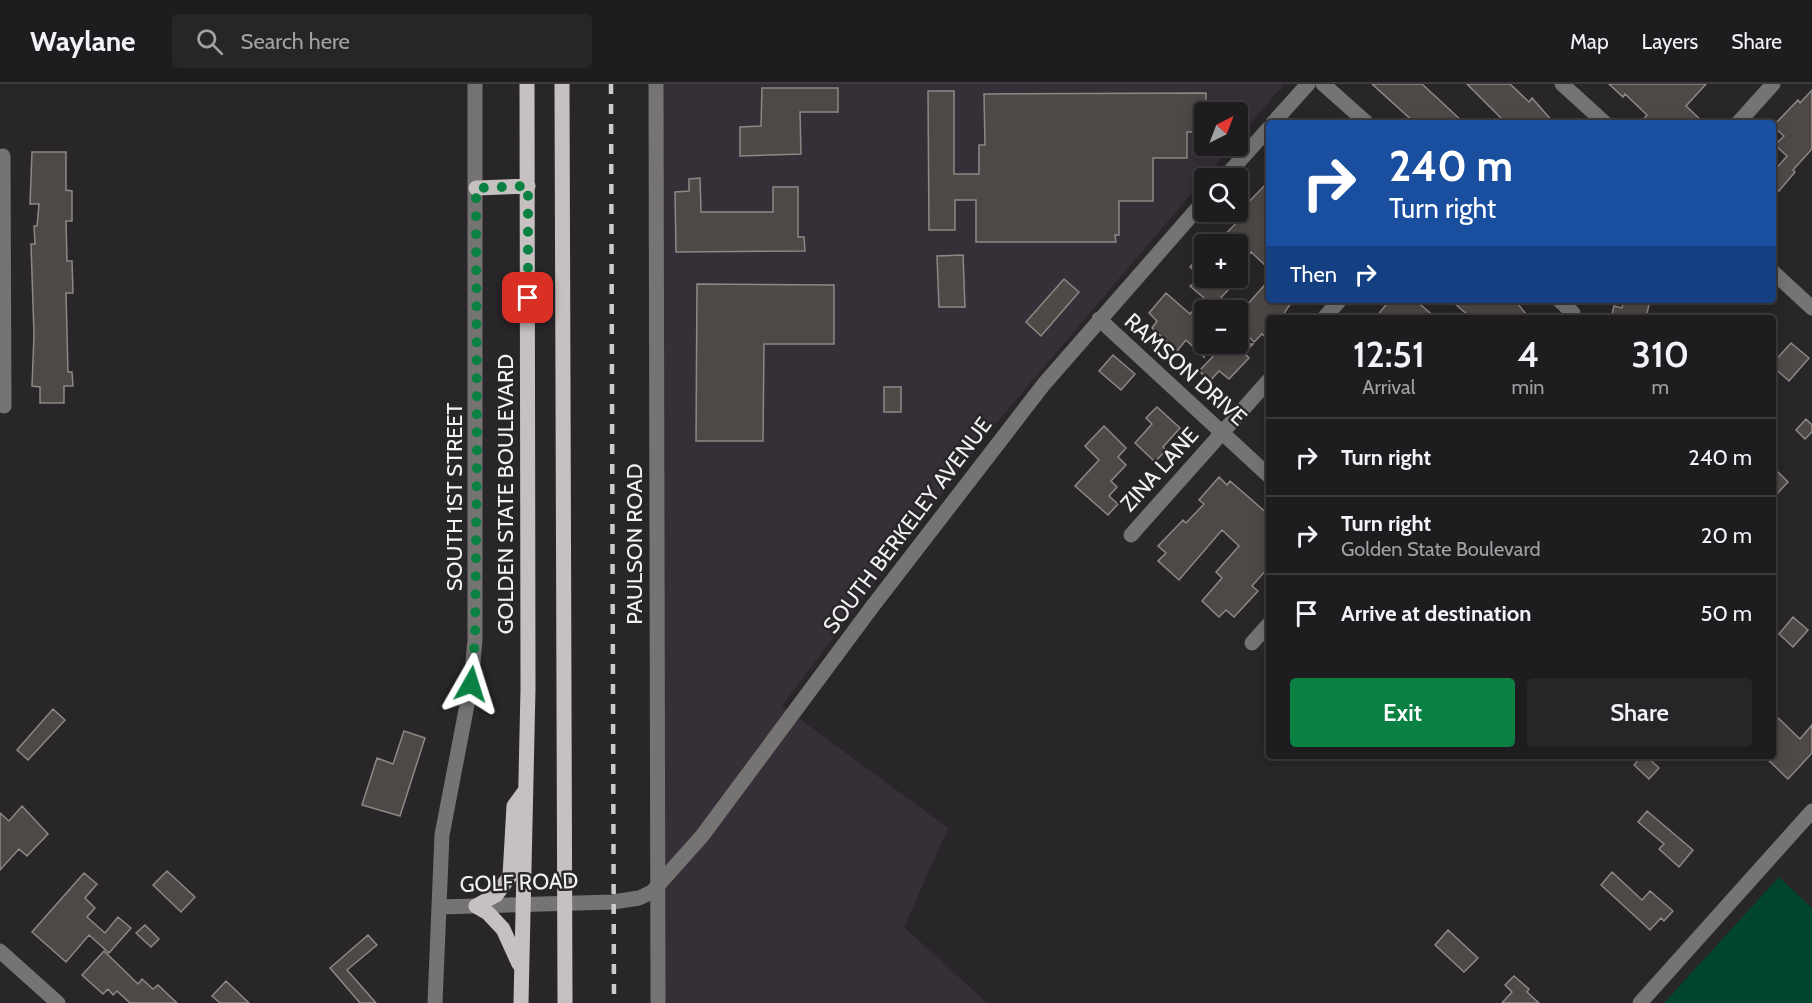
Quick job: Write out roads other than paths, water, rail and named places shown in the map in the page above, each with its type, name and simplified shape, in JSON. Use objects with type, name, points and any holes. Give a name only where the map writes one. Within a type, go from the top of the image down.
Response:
[{"type":"main road","name":"GOLDEN STATE BOULEVARD","points":[[520,1003],[525,791],[527,84]]},
{"type":"main road","points":[[562,84],[566,1003]]},
{"type":"main road","points":[[476,188],[528,186]]},
{"type":"main road","points":[[476,906],[496,895],[510,876],[514,806],[525,791]]},
{"type":"main road","points":[[476,906],[488,913],[503,929],[515,960],[521,967]]},
{"type":"street","name":"SOUTH 1ST STREET","points":[[439,907],[442,835],[471,684],[475,647],[475,84]]},
{"type":"street","name":"PAULSON ROAD","points":[[656,84],[658,1003]]},
{"type":"street","points":[[1277,120],[1308,84]]},
{"type":"street","points":[[1323,84],[1364,120]]},
{"type":"street","points":[[1562,84],[1602,120]]},
{"type":"street","points":[[1741,120],[1773,84]]},
{"type":"street","points":[[1233,168],[1266,131]]},
{"type":"street","points":[[3,156],[4,406]]},
{"type":"street","name":"SOUTH BERKELEY AVENUE","points":[[657,887],[702,836],[1038,392],[1194,212]]},
{"type":"street","points":[[1776,275],[1812,308]]},
{"type":"street","points":[[1562,303],[1573,313]]},
{"type":"street","name":"RAMSON DRIVE","points":[[1099,319],[1266,473]]},
{"type":"street","name":"ZINA LANE","points":[[1131,535],[1266,383]]},
{"type":"street","points":[[1252,643],[1266,627]]},
{"type":"street","points":[[1640,1003],[1812,811]]},
{"type":"street","name":"GOLF ROAD","points":[[435,1003],[439,907],[633,900],[645,896],[657,887]]},
{"type":"street","points":[[0,951],[58,1003]]},
{"type":"railway","points":[[611,84],[614,1003]]}]
